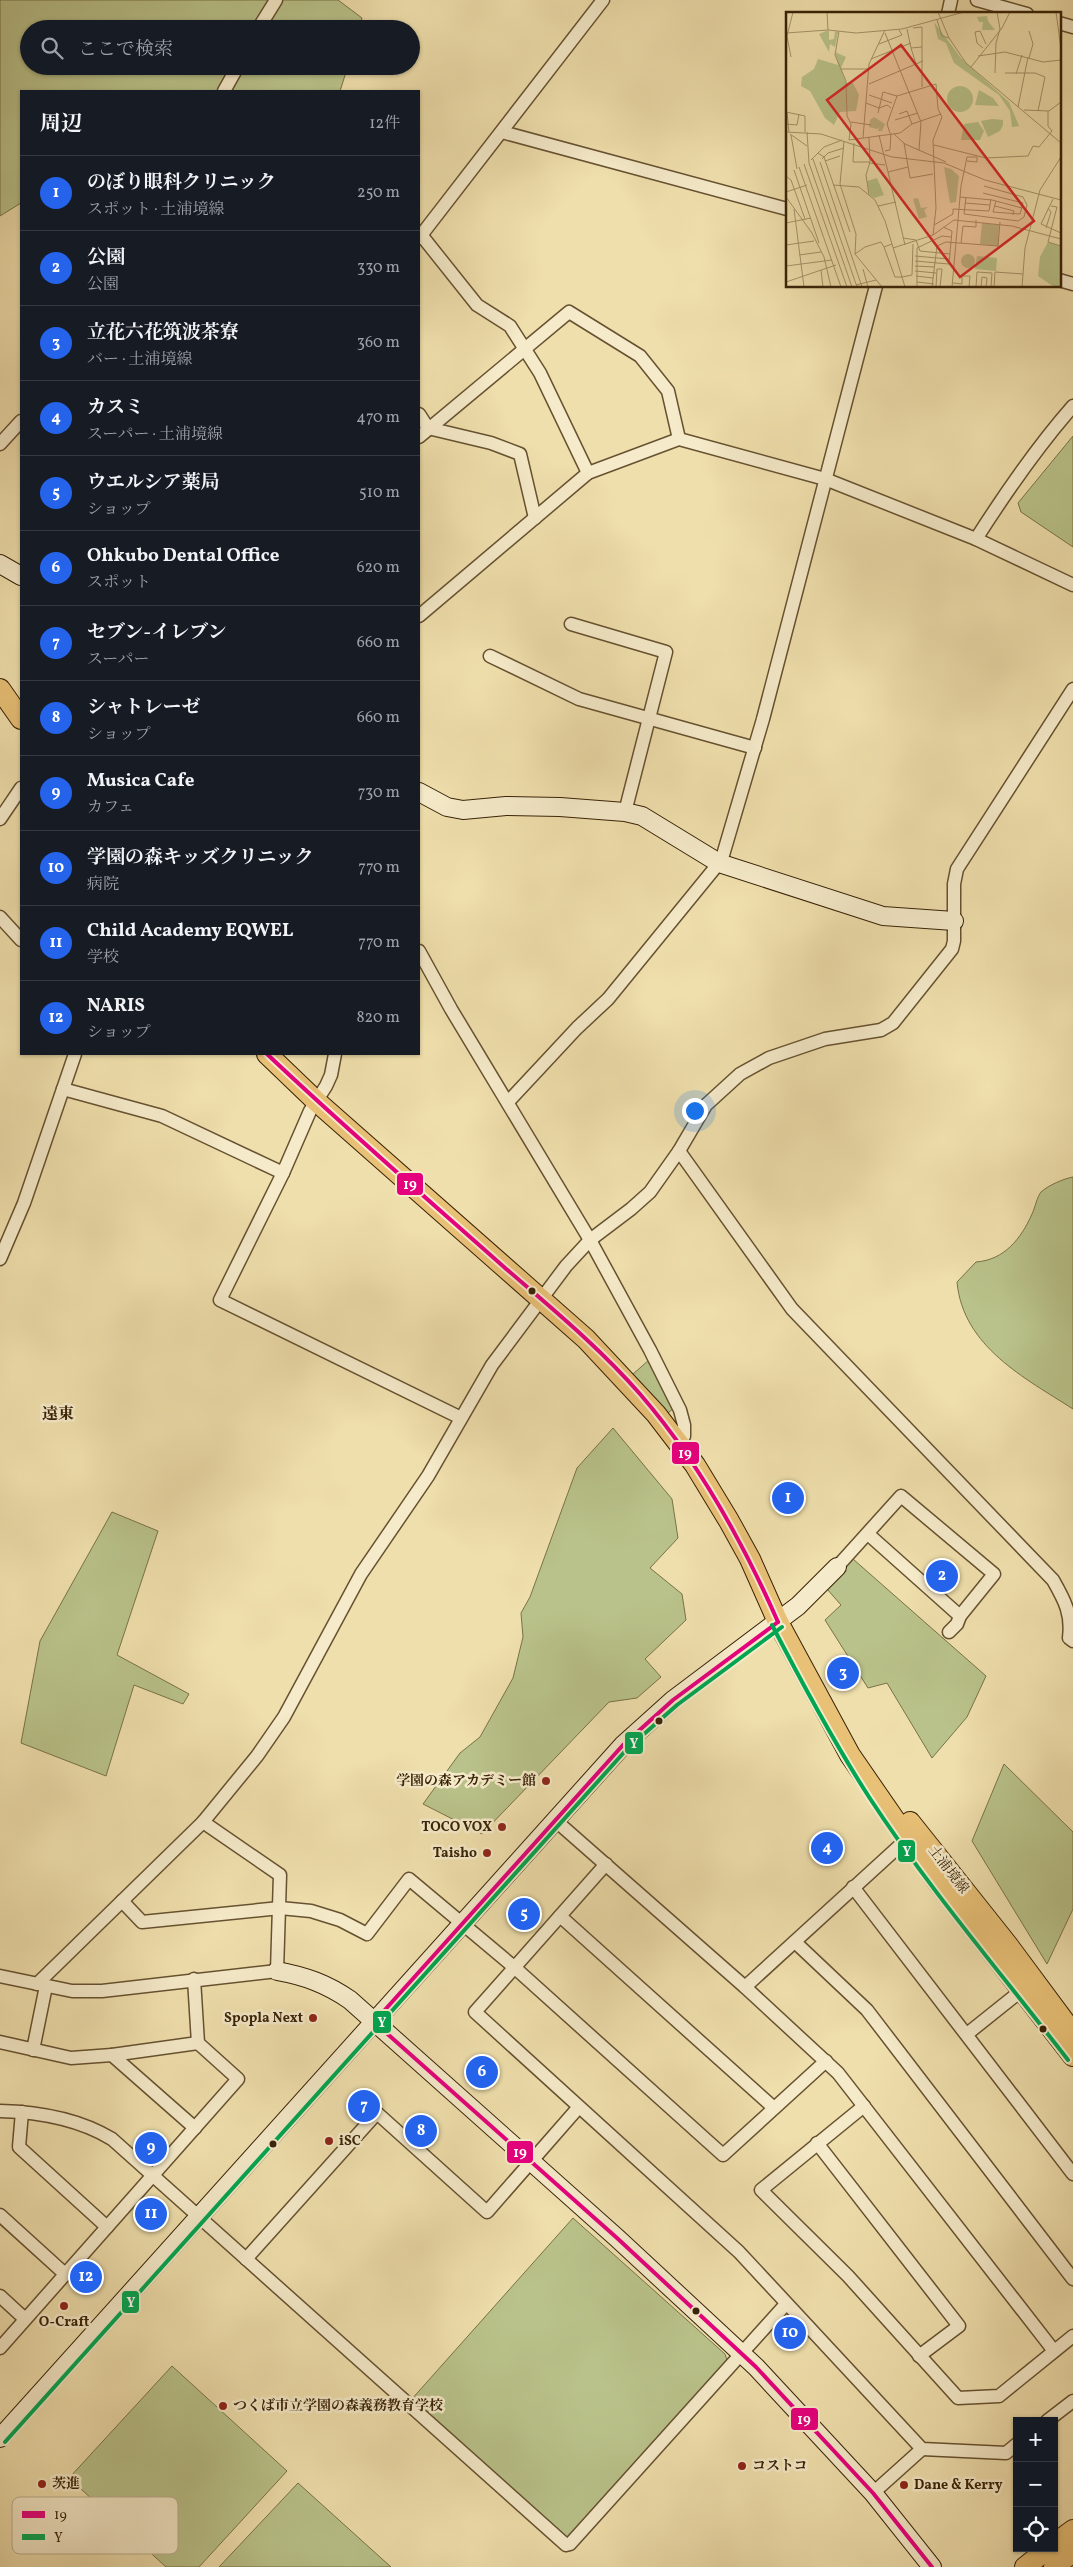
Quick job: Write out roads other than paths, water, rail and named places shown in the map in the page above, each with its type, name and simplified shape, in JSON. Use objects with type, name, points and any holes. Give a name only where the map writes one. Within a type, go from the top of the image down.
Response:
[{"type":"main road","points":[[0,688],[20,718]]},
{"type":"main road","points":[[269,1055],[316,1101],[586,1339],[622,1375],[680,1444]]},
{"type":"main road","name":"土浦境線","points":[[680,1444],[730,1521],[750,1559],[778,1622],[850,1756],[907,1839],[1073,2056]]},
{"type":"main road","name":"土浦境線","points":[[823,1707],[859,1748],[901,1811],[1001,1937],[1073,2033]]},
{"type":"main road","points":[[1058,2541],[1073,2530]]},
{"type":"main road","points":[[1025,2567],[1044,2552]]},
{"type":"main road","points":[[1054,2567],[1073,2552]]},
{"type":"street","points":[[264,20],[276,0]]},
{"type":"street","points":[[977,0],[1019,12]]},
{"type":"street","points":[[588,473],[540,373],[510,326],[477,305],[420,237],[601,1]]},
{"type":"street","points":[[1060,23],[1073,27]]},
{"type":"street","points":[[225,90],[233,75]]},
{"type":"street","points":[[502,132],[786,209]]},
{"type":"street","points":[[1060,280],[1073,284]]},
{"type":"street","points":[[508,1102],[577,1028],[608,999],[719,863],[755,748],[875,288]]},
{"type":"street","points":[[423,432],[524,347],[569,312],[640,356],[668,392],[679,439]]},
{"type":"street","points":[[976,539],[1010,485],[1046,437],[1073,406]]},
{"type":"street","points":[[420,418],[423,432]]},
{"type":"street","points":[[0,444],[20,422]]},
{"type":"street","points":[[423,432],[490,444],[520,454],[535,518]]},
{"type":"street","points":[[420,615],[588,473],[679,439],[825,479],[976,539],[1073,585]]},
{"type":"street","points":[[0,564],[20,575]]},
{"type":"street","points":[[571,624],[666,652],[624,812]]},
{"type":"street","points":[[490,656],[579,699],[755,748]]},
{"type":"street","points":[[33,2050],[42,1985],[122,1901],[203,1822],[257,1756],[280,1724],[361,1574],[428,1476],[492,1365],[540,1299],[590,1240],[650,1192],[678,1152],[706,1105],[740,1074],[769,1058],[799,1047],[825,1039],[881,1030],[893,1023],[947,957],[954,941],[954,884],[957,869],[964,855],[1011,787],[1073,689]]},
{"type":"street","points":[[0,819],[20,789]]},
{"type":"street","points":[[420,793],[447,807],[464,810],[506,806],[560,807],[624,812],[642,816],[719,863],[883,916],[954,921]]},
{"type":"street","points":[[0,917],[20,939]]},
{"type":"street","points":[[420,953],[451,1009],[590,1240],[650,1350],[680,1410],[684,1424],[684,1436],[680,1444]]},
{"type":"street","points":[[0,1259],[24,1203],[74,1055]]},
{"type":"street","points":[[335,1055],[331,1074],[310,1111],[283,1173],[220,1300],[461,1418]]},
{"type":"street","points":[[63,1089],[162,1116],[283,1173]]},
{"type":"street","points":[[678,1152],[792,1308],[1053,1580],[1065,1600],[1071,1621],[1069,1638],[1073,1641]]},
{"type":"street","points":[[0,2438],[555,1820],[643,1726],[698,1680],[798,1606],[868,1534],[901,1496],[994,1574],[949,1632]]},
{"type":"street","points":[[868,1534],[960,1616]]},
{"type":"street","points":[[555,1820],[745,1987],[838,2072],[1054,2351]]},
{"type":"street","points":[[203,1822],[280,1874],[277,1970]]},
{"type":"street","points":[[745,1987],[907,1839]]},
{"type":"street","points":[[606,1864],[475,2012],[578,2108],[739,2252],[922,2449]]},
{"type":"street","points":[[122,1901],[142,1922],[280,1908],[325,1916],[367,1934],[409,1879],[514,1967],[723,2155],[826,2061]]},
{"type":"street","points":[[853,1887],[1073,2174]]},
{"type":"street","points":[[560,1916],[774,2108]]},
{"type":"street","points":[[794,1942],[867,2010],[1073,2279]]},
{"type":"street","points":[[0,1976],[72,1991],[102,1991],[277,1970],[303,1975],[336,1990],[374,2022],[741,2353],[873,2494],[932,2567]]},
{"type":"street","points":[[0,2348],[238,2079],[198,2043],[194,1979]]},
{"type":"street","points":[[967,2034],[1022,1990]]},
{"type":"street","points":[[0,2042],[71,2058],[112,2055],[198,2043]]},
{"type":"street","points":[[112,2055],[195,2128]]},
{"type":"street","points":[[864,2106],[762,2190],[848,2276],[958,2398],[998,2396],[1073,2336]]},
{"type":"street","points":[[246,2259],[377,2113],[487,2212],[578,2108]]},
{"type":"street","points":[[0,2111],[22,2112],[83,2124],[94,2128],[112,2139],[566,2545],[570,2544],[786,2304]]},
{"type":"street","points":[[22,2112],[20,2147],[107,2227]]},
{"type":"street","points":[[817,2143],[959,2326],[919,2356]]},
{"type":"street","points":[[0,2215],[65,2274]]},
{"type":"street","points":[[0,2296],[25,2319]]},
{"type":"street","points":[[1052,2417],[1073,2401]]},
{"type":"street","points":[[873,2494],[922,2449],[1006,2452],[1013,2447]]},
{"type":"place","name":"のぼり眼科クリニック","points":[[788,1498]]},
{"type":"place","name":"公園","points":[[942,1576]]},
{"type":"place","name":"立花六花筑波茶寮","points":[[843,1673]]},
{"type":"place","name":"学園の森アカデミー館","points":[[546,1781]]},
{"type":"place","name":"TOCO VOX","points":[[502,1827]]},
{"type":"place","name":"カスミ","points":[[827,1848]]},
{"type":"place","name":"Taisho","points":[[487,1853]]},
{"type":"place","name":"ウエルシア薬局","points":[[524,1914]]},
{"type":"place","name":"Spopla Next","points":[[313,2018]]},
{"type":"place","name":"Ohkubo Dental Office","points":[[482,2072]]},
{"type":"place","name":"セブン-イレブン","points":[[364,2106]]},
{"type":"place","name":"シャトレーゼ","points":[[421,2131]]},
{"type":"place","name":"iSC","points":[[329,2141]]},
{"type":"place","name":"Musica Cafe","points":[[151,2148]]},
{"type":"place","name":"Child Academy EQWEL","points":[[151,2214]]},
{"type":"place","name":"NARIS","points":[[86,2277]]},
{"type":"place","name":"O-Craft","points":[[64,2306]]},
{"type":"place","name":"学園の森キッズクリニック","points":[[790,2333]]},
{"type":"place","name":"つくば市立学園の森義務教育学校","points":[[223,2406]]},
{"type":"place","name":"コストコ","points":[[742,2466]]},
{"type":"place","name":"茨進","points":[[42,2484]]},
{"type":"place","name":"Dane & Kerry","points":[[904,2485]]},
{"type":"district","name":"遠東","points":[[58,1415]]}]
